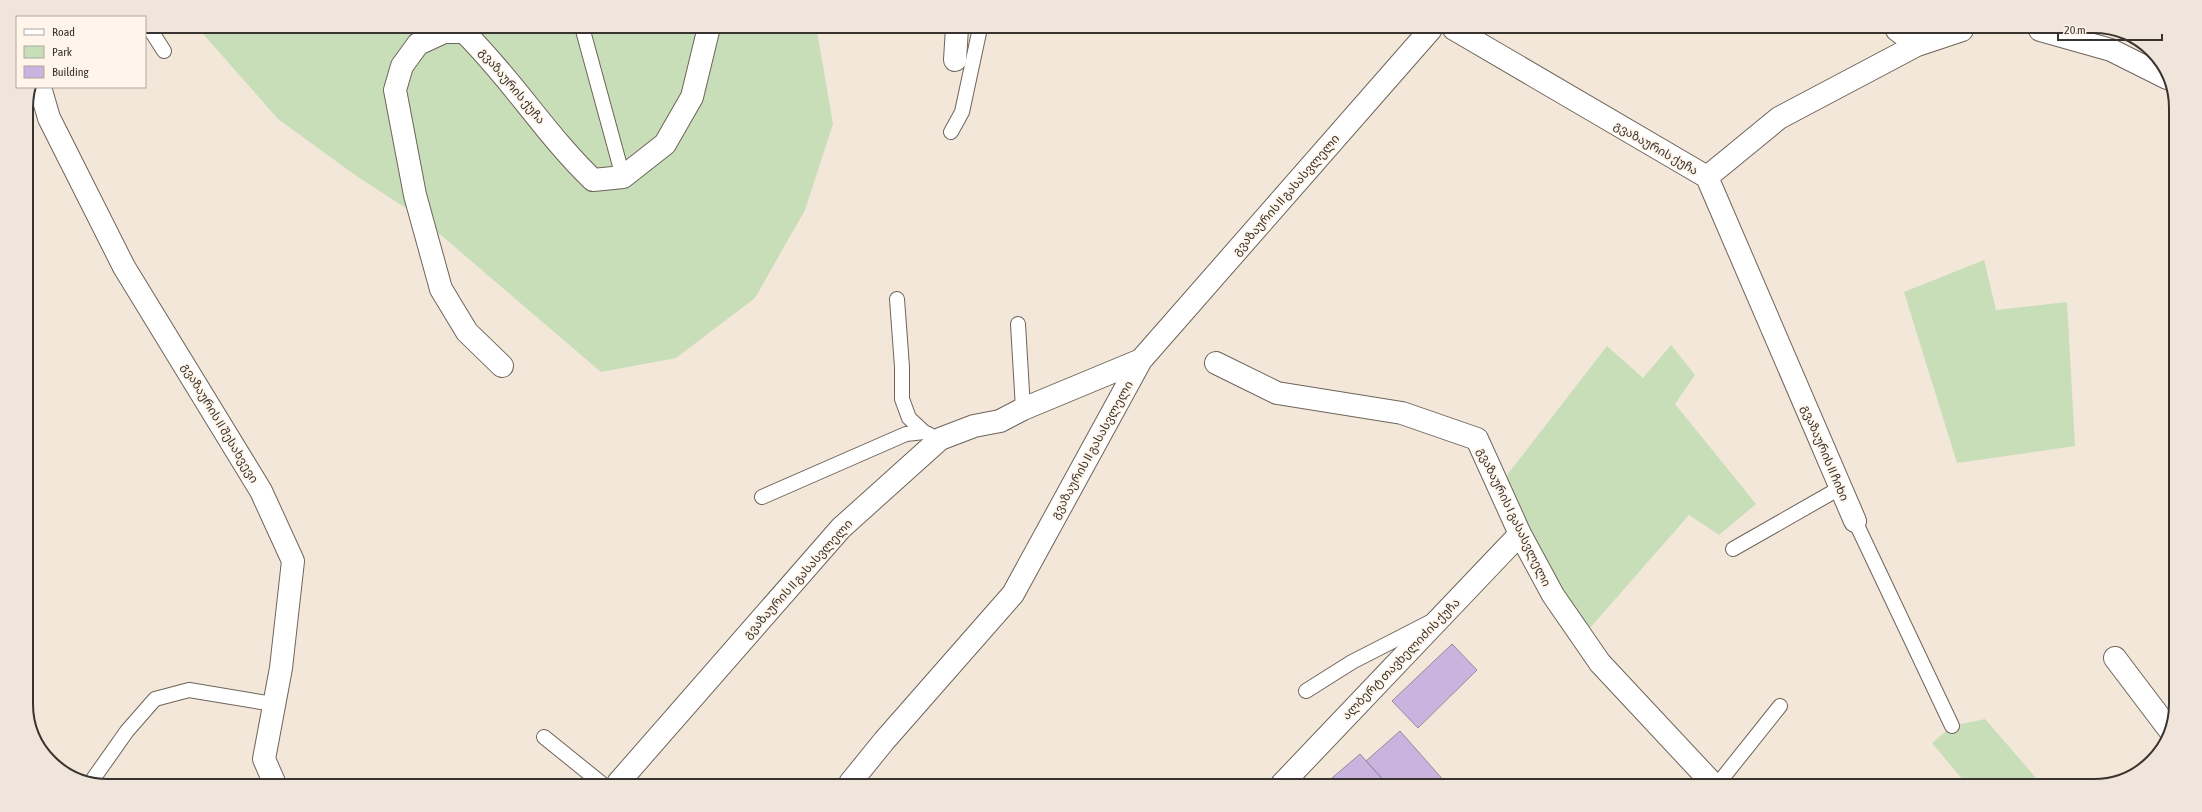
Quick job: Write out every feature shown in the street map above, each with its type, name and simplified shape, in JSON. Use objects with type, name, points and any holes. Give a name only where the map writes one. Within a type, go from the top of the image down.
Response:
[{"type":"street","name":"გვაზაურის ქუჩა","points":[[442,33],[418,44],[402,66],[395,90],[414,195],[441,288],[467,332],[502,366]]},
{"type":"street","name":"გვაზაურის ქუჩა","points":[[465,33],[489,56],[571,159],[593,180],[623,177]]},
{"type":"street","points":[[623,177],[664,144],[692,97],[708,33]]},
{"type":"street","points":[[955,60],[957,33]]},
{"type":"street","name":"გვაზაურის II გასასვლელი","points":[[853,779],[884,741],[1014,594],[1141,360],[1427,33]]},
{"type":"street","name":"გვაზაურის ქუჩა","points":[[1461,33],[1706,177],[1779,118],[1917,45],[1953,33]]},
{"type":"street","points":[[1902,33],[1917,45]]},
{"type":"street","points":[[2051,33],[2111,50],[2162,76]]},
{"type":"street","name":"გვაზაურის II შესახვევი","points":[[40,88],[48,118],[124,267],[261,492],[293,561],[281,668],[273,704],[264,759],[273,779]]},
{"type":"street","name":"გვაზაურის II ჩიხი","points":[[1706,177],[1855,521]]},
{"type":"street","name":"გვაზაურის II გასასვლელი","points":[[621,779],[841,528],[932,436],[1000,421],[1023,409],[1141,360]]},
{"type":"street","name":"გვაზაურის I გასასვლელი","points":[[1216,363],[1277,393],[1402,413],[1477,439],[1520,534],[1552,595],[1600,663],[1708,779]]},
{"type":"street","name":"ალბერტ თავხელიძის ქუჩა","points":[[1287,779],[1520,534]]},
{"type":"street","points":[[2115,658],[2166,725]]},
{"type":"lane","points":[[152,33],[164,51]]},
{"type":"lane","points":[[584,33],[623,177]]},
{"type":"lane","points":[[951,132],[962,112],[979,33]]},
{"type":"lane","points":[[897,299],[902,367],[902,399],[909,418],[932,436]]},
{"type":"lane","points":[[1018,324],[1023,409]]},
{"type":"lane","points":[[762,497],[906,434],[932,436]]},
{"type":"lane","points":[[1733,549],[1840,488]]},
{"type":"lane","name":"გვაზაურის II ჩიხი","points":[[1855,521],[1952,726]]},
{"type":"lane","points":[[1306,691],[1352,662],[1443,615]]},
{"type":"lane","points":[[94,777],[127,731],[155,698],[189,690],[273,704]]},
{"type":"lane","points":[[1722,779],[1780,706]]},
{"type":"lane","points":[[544,737],[596,779]]},
{"type":"green space","points":[[202,33],[817,33],[833,124],[805,210],[755,298],[676,358],[601,372],[421,218],[355,175],[278,119]]},
{"type":"green space","points":[[1984,260],[1996,310],[2067,302],[2075,446],[1957,463],[1904,292]]},
{"type":"green space","points":[[1671,345],[1695,375],[1675,404],[1756,504],[1719,535],[1689,515],[1582,637],[1504,479],[1607,346],[1643,378]]},
{"type":"green space","points":[[1985,719],[2037,779],[1962,779],[1932,743],[1952,726]]},
{"type":"building","points":[[1452,644],[1477,670],[1418,728],[1392,701]]},
{"type":"building","points":[[1400,731],[1442,779],[1382,779],[1366,761]]},
{"type":"building","points":[[1360,754],[1382,779],[1331,779]]}]
